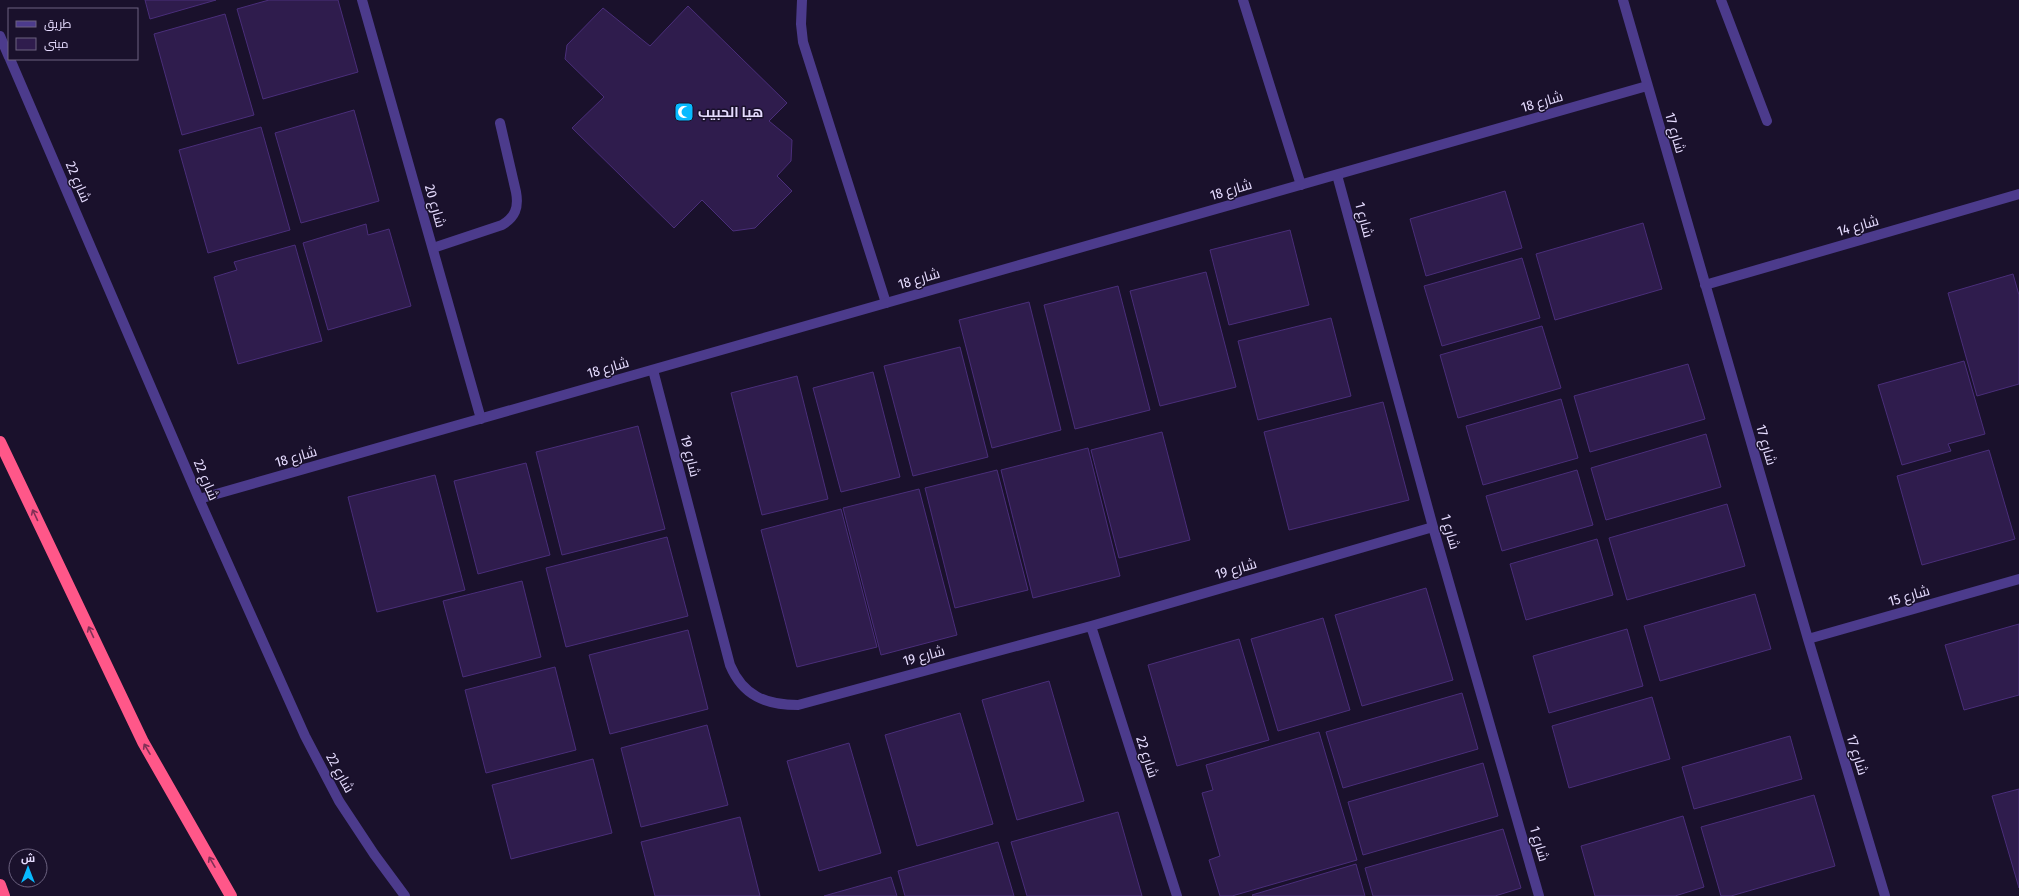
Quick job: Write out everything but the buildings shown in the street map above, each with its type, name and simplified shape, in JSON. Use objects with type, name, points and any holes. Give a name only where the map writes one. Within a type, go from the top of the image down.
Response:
[{"type":"highway","points":[[0,442],[142,742],[231,896]]},
{"type":"highway","points":[[0,886],[4,896]]},
{"type":"street","name":"شارع 20","points":[[362,0],[481,419]]},
{"type":"street","points":[[802,0],[801,24],[803,42],[886,303]]},
{"type":"street","points":[[1243,0],[1301,185]]},
{"type":"street","name":"شارع 17","points":[[1623,0],[1808,639],[1885,896]]},
{"type":"street","points":[[1721,0],[1767,121]]},
{"type":"street","name":"شارع 22","points":[[0,36],[8,54]]},
{"type":"street","name":"شارع 22","points":[[11,60],[199,499],[305,736],[340,801],[374,854],[405,896]]},
{"type":"street","name":"شارع 18","points":[[199,499],[1647,86]]},
{"type":"street","points":[[433,248],[502,225],[510,220],[516,212],[518,202],[500,123]]},
{"type":"street","name":"شارع 1","points":[[1337,175],[1433,526],[1539,896]]},
{"type":"street","name":"شارع 14","points":[[1705,285],[2019,194]]},
{"type":"street","name":"شارع 19","points":[[653,370],[725,650],[734,675],[743,687],[754,695],[768,702],[784,705],[798,705],[1091,626],[1433,526]]},
{"type":"street","name":"شارع 15","points":[[1808,639],[2019,579]]},
{"type":"street","name":"شارع 22","points":[[1091,626],[1177,896]]},
{"type":"place","name":"هيا الحبيب","points":[[684,112]]}]
